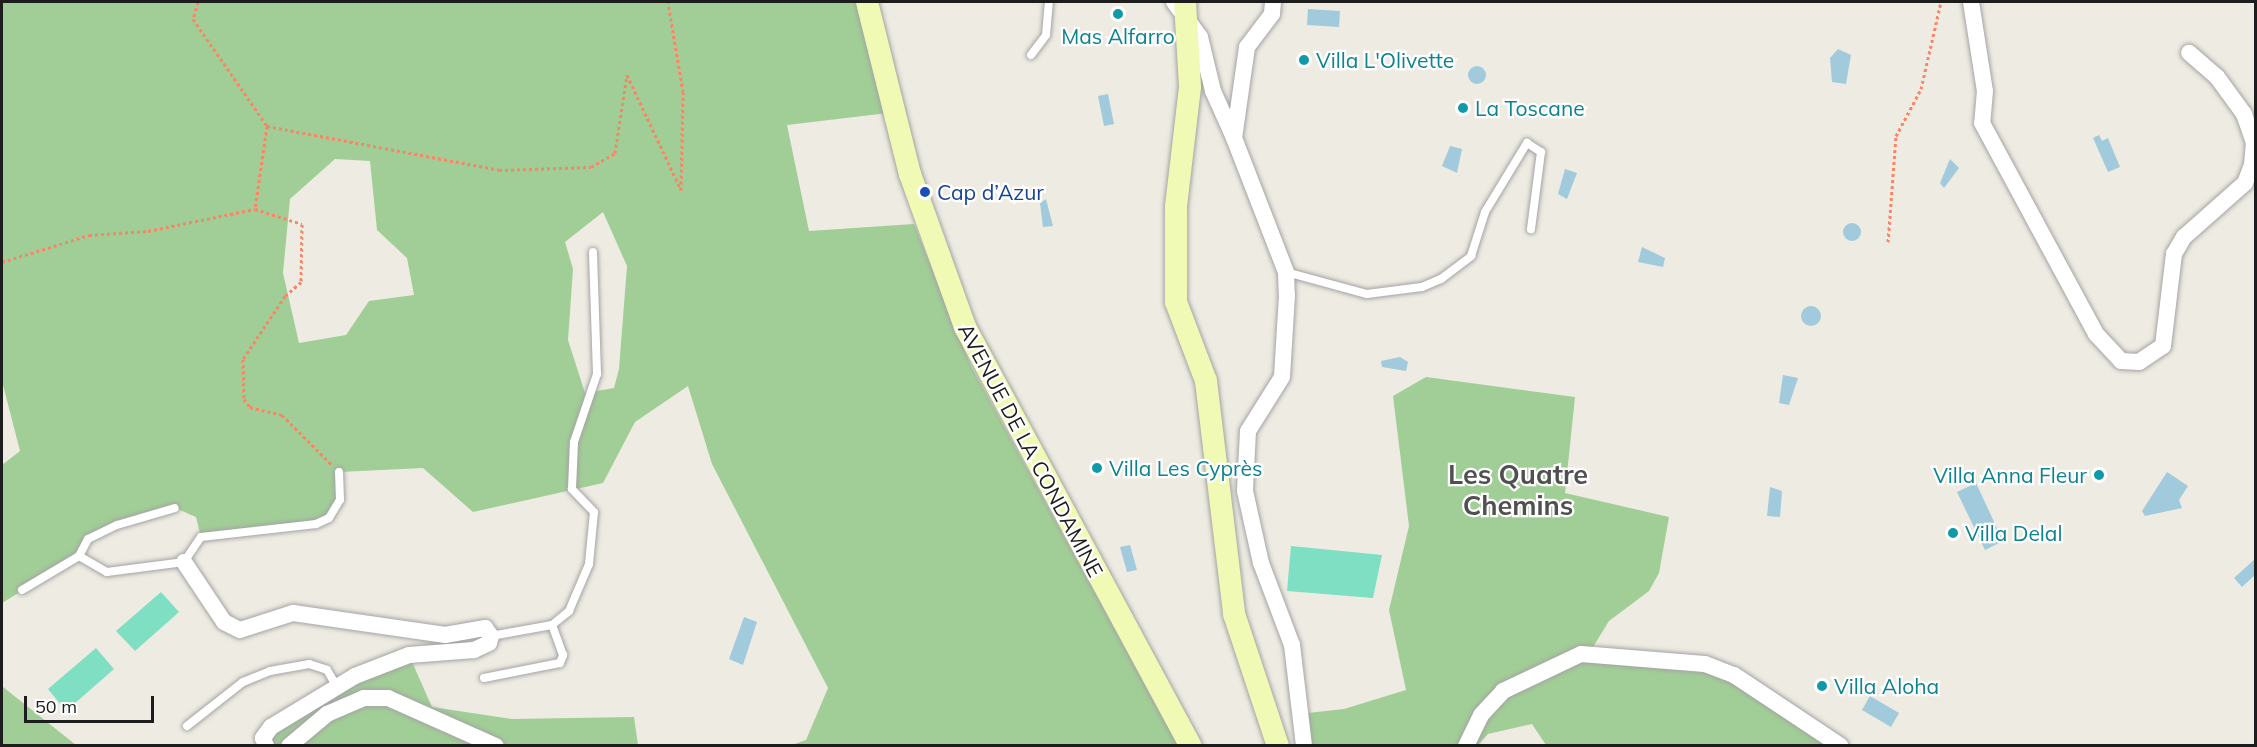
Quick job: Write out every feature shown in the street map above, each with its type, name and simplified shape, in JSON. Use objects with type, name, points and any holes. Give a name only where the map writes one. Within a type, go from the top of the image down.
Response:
[{"type":"main road","name":"AVENUE DE LA CONDAMINE","points":[[867,2],[910,174],[965,327],[1191,746]]},
{"type":"main road","points":[[1181,7],[1190,87],[1176,207],[1176,302],[1206,381],[1234,614],[1278,746]]},
{"type":"street","points":[[1234,138],[1247,47],[1272,14],[1273,2]]},
{"type":"street","points":[[1971,2],[1985,91],[1983,123],[2096,334],[2121,361],[2139,362],[2163,346],[2174,254],[2184,237],[2245,183],[2252,165],[2254,143],[2244,114],[2217,77],[2189,53]]},
{"type":"street","points":[[1181,7],[1200,37],[1212,91],[1234,138],[1286,272],[1282,378],[1248,431],[1245,491],[1261,563],[1292,645],[1304,746]]},
{"type":"street","points":[[184,562],[224,622],[240,630],[293,614],[445,635],[485,628],[491,636],[489,643],[474,650],[409,655],[336,685],[272,727],[263,738],[266,746]]},
{"type":"street","points":[[1466,746],[1481,715],[1503,691],[1581,654],[1705,664],[1734,675],[1841,746]]},
{"type":"street","points":[[289,746],[327,714],[364,698],[388,698],[496,746]]},
{"type":"lane","points":[[1031,55],[1046,36],[1048,2]]},
{"type":"lane","points":[[1286,272],[1349,293],[1422,287],[1441,279],[1471,256],[1485,212],[1527,143],[1537,144],[1541,152],[1531,229]]},
{"type":"lane","points":[[491,636],[552,625],[569,611],[589,564],[594,512],[572,489],[574,442],[597,374],[593,252]]},
{"type":"lane","points":[[79,556],[107,572],[184,562],[201,537],[291,530],[329,518],[340,500],[339,472]]},
{"type":"lane","points":[[22,590],[79,556],[88,539],[158,508],[175,508]]},
{"type":"lane","points":[[484,678],[560,663],[563,655],[552,625]]},
{"type":"lane","points":[[187,726],[243,682],[270,670],[309,664],[327,670],[336,685]]},
{"type":"path","points":[[198,2],[193,19],[267,126],[255,209]]},
{"type":"path","points":[[267,126],[499,170],[591,166],[615,153],[627,75],[681,190],[683,92],[668,2]]},
{"type":"path","points":[[1888,242],[1896,136],[1921,89],[1941,2]]},
{"type":"path","points":[[2,262],[89,235],[148,231],[255,209],[302,224],[304,269],[301,282],[285,296],[243,359],[244,399],[250,407],[282,415],[339,472]]},
{"type":"green space","points":[[2,2],[857,2],[888,113],[787,125],[809,231],[914,224],[971,366],[1178,745],[792,745],[806,740],[828,688],[712,464],[688,386],[635,422],[603,483],[473,512],[423,468],[340,472],[340,500],[329,518],[201,537],[196,517],[175,508],[158,509],[88,539],[79,556],[2,603],[2,465],[20,451],[2,381]],"holes":[[[335,159],[370,161],[377,230],[407,258],[414,295],[369,301],[346,335],[299,343],[283,273],[290,199]],[[603,212],[627,266],[619,369],[614,388],[585,393],[568,340],[573,269],[565,242]]]},
{"type":"green space","points":[[1426,377],[1575,397],[1565,493],[1669,517],[1659,573],[1649,591],[1609,621],[1585,660],[1716,673],[1828,745],[1546,745],[1532,724],[1488,734],[1478,745],[1304,745],[1299,714],[1344,709],[1406,690],[1389,610],[1409,526],[1393,396]]},
{"type":"green space","points":[[1291,546],[1382,555],[1373,598],[1287,591]]},
{"type":"green space","points":[[161,592],[179,612],[135,651],[116,631]]},
{"type":"green space","points":[[96,648],[114,669],[66,711],[48,689]]},
{"type":"green space","points":[[409,655],[432,707],[512,719],[634,717],[638,745],[266,746],[271,727]]},
{"type":"green space","points":[[2,685],[3,687],[76,745],[2,745]]},
{"type":"water","points":[[1308,9],[1340,11],[1339,27],[1307,25]]},
{"type":"water","points":[[1838,49],[1851,55],[1846,84],[1832,82],[1830,58]]},
{"type":"water","points":[[1477,66],[1483,69],[1486,75],[1483,81],[1477,84],[1471,81],[1468,75],[1471,69]]},
{"type":"water","points":[[1108,94],[1114,124],[1104,126],[1098,96]]},
{"type":"water","points":[[2099,135],[2102,141],[2108,138],[2120,167],[2108,172],[2093,138]]},
{"type":"water","points":[[1450,146],[1462,149],[1457,173],[1442,166]]},
{"type":"water","points":[[1950,159],[1959,168],[1944,188],[1940,183]]},
{"type":"water","points":[[1565,169],[1577,173],[1567,199],[1558,194]]},
{"type":"water","points":[[1046,199],[1053,226],[1043,227],[1040,203]]},
{"type":"water","points":[[1852,223],[1858,226],[1861,232],[1858,238],[1852,241],[1846,238],[1843,232],[1846,226]]},
{"type":"water","points":[[1642,247],[1665,258],[1663,267],[1638,262]]},
{"type":"water","points":[[1811,306],[1818,309],[1821,316],[1818,323],[1811,326],[1804,323],[1801,316],[1804,309]]},
{"type":"water","points":[[1400,357],[1408,362],[1406,371],[1382,367],[1381,361]]},
{"type":"water","points":[[1783,375],[1798,378],[1789,405],[1779,403]]},
{"type":"water","points":[[2167,472],[2188,486],[2179,500],[2182,508],[2145,516],[2142,511]]},
{"type":"water","points":[[1976,483],[2003,541],[1985,550],[1957,492]]},
{"type":"water","points":[[1770,487],[1782,491],[1780,517],[1767,516]]},
{"type":"water","points":[[1130,545],[1137,570],[1127,572],[1120,547]]},
{"type":"water","points":[[2255,559],[2255,575],[2242,587],[2234,578]]},
{"type":"water","points":[[744,617],[757,622],[743,665],[729,659]]},
{"type":"water","points":[[1870,696],[1899,713],[1891,727],[1862,710]]},
{"type":"place","name":"Mas Alfarro","points":[[1118,14]]},
{"type":"place","name":"Villa L'Olivette","points":[[1304,60]]},
{"type":"place","name":"La Toscane","points":[[1463,108]]},
{"type":"place","name":"Cap d’Azur","points":[[925,192]]},
{"type":"place","name":"Villa Les Cyprès","points":[[1097,468]]},
{"type":"place","name":"Villa Anna Fleur","points":[[2099,475]]},
{"type":"place","name":"Villa Delal","points":[[1953,533]]},
{"type":"place","name":"Villa Aloha","points":[[1822,686]]},
{"type":"district","name":"Les Quatre Chemins","points":[[1518,490]]}]
